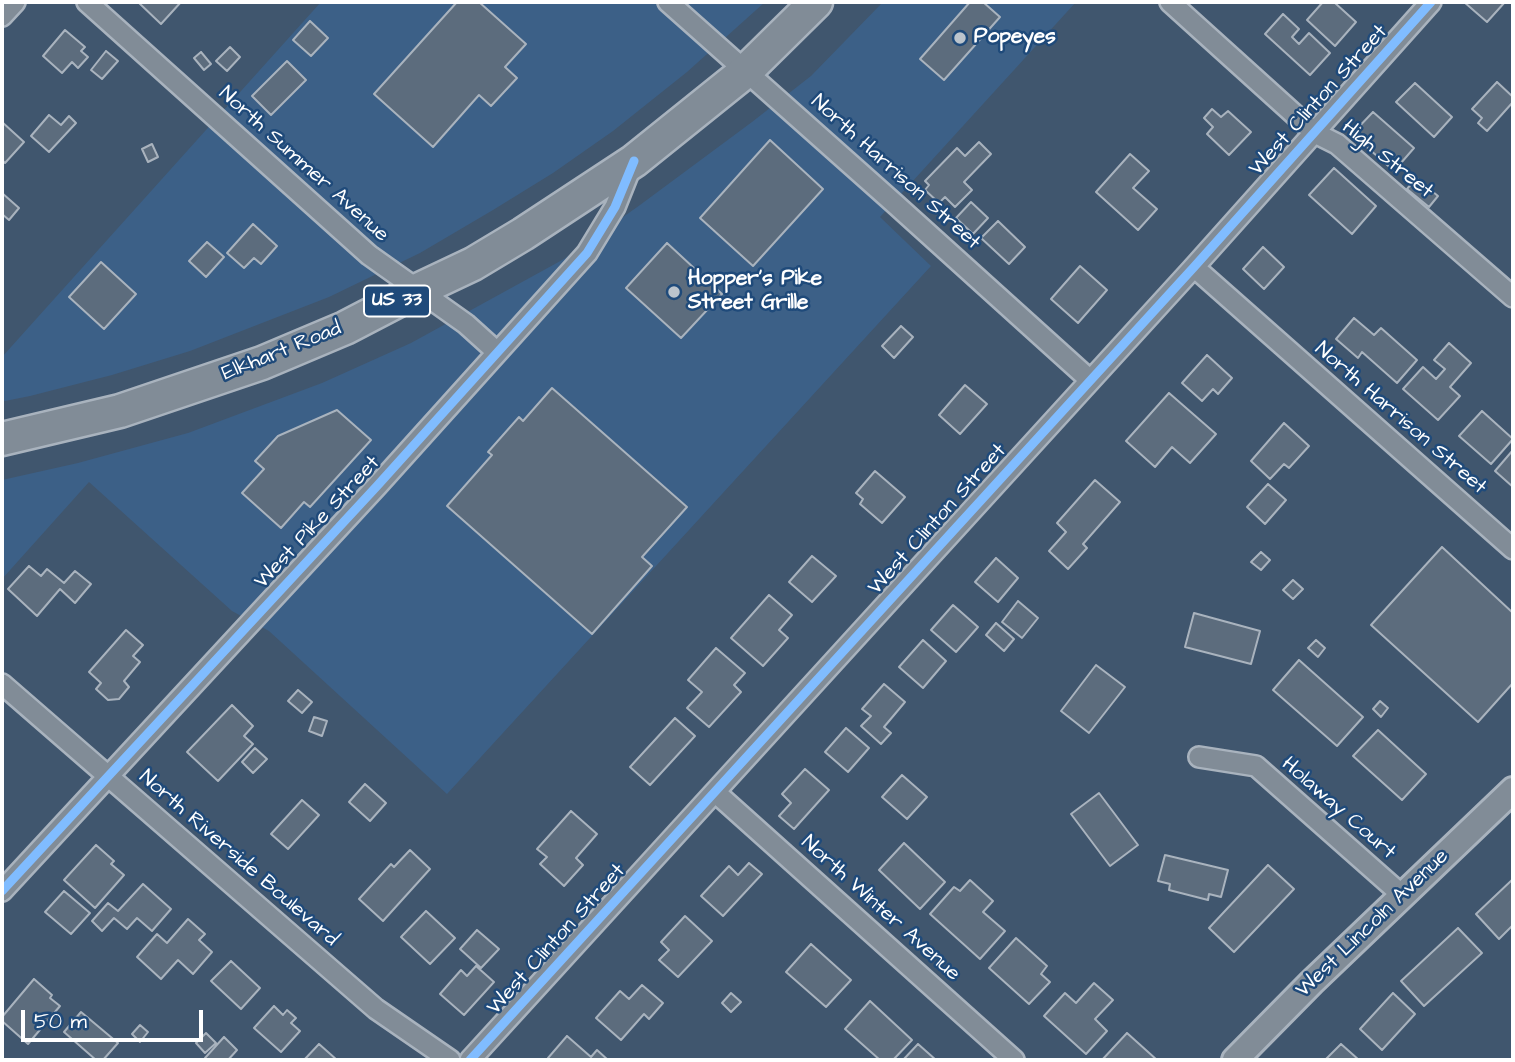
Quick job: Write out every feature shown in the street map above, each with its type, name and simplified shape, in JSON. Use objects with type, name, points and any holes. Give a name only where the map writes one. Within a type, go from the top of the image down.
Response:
[{"type":"highway","name":"US 33","points":[[746,71],[816,2]]},
{"type":"highway","name":"Elkhart Road","points":[[2,439],[120,411],[262,363],[345,328],[473,264],[523,234],[634,161],[746,71]]},
{"type":"street","points":[[2,16],[15,2]]},
{"type":"street","name":"North Summer Avenue","points":[[86,2],[369,255],[466,324],[497,352]]},
{"type":"street","name":"North Harrison Street","points":[[668,2],[1090,380]]},
{"type":"street","name":"High Street","points":[[1170,2],[1315,133],[1337,144],[1513,297]]},
{"type":"street","name":"West Clinton Street","points":[[470,1060],[1194,267],[1431,2]]},
{"type":"street","name":"West Pike Street","points":[[2,891],[587,253],[615,207],[634,161]]},
{"type":"street","name":"North Harrison Street","points":[[1194,267],[1513,549]]},
{"type":"street","name":"North Riverside Boulevard","points":[[2,684],[376,1009],[450,1060]]},
{"type":"street","name":"Holaway Court","points":[[1199,757],[1256,766],[1402,895]]},
{"type":"street","name":"West Lincoln Avenue","points":[[1235,1060],[1312,982],[1513,790]]},
{"type":"street","name":"North Winter Avenue","points":[[715,792],[1014,1060]]},
{"type":"shaded area","points":[[321,2],[765,2],[687,72],[613,131],[553,173],[420,253],[329,297],[190,351],[112,375],[30,396],[2,400],[2,357]]},
{"type":"shaded area","points":[[883,2],[1076,2],[880,217],[931,266],[447,794],[269,631],[232,611],[89,482],[2,579],[2,480],[78,463],[188,433],[322,383],[411,343],[564,259],[640,205],[811,76]]},
{"type":"building","points":[[138,2],[181,2],[161,24]]},
{"type":"building","points":[[457,2],[479,2],[526,44],[505,67],[517,78],[491,106],[479,95],[433,147],[374,94]]},
{"type":"building","name":"Popeyes","points":[[970,2],[983,2],[1000,17],[944,80],[920,59]]},
{"type":"building","points":[[1323,2],[1336,2],[1356,22],[1335,46],[1307,20]]},
{"type":"building","points":[[1464,2],[1505,2],[1487,22]]},
{"type":"building","points":[[1283,14],[1299,29],[1292,37],[1299,44],[1309,33],[1330,53],[1310,75],[1265,34]]},
{"type":"building","points":[[310,21],[328,38],[311,56],[293,40]]},
{"type":"building","points":[[65,30],[85,47],[81,51],[88,57],[78,68],[72,62],[62,73],[43,56]]},
{"type":"building","points":[[230,47],[240,57],[227,71],[216,61]]},
{"type":"building","points":[[106,51],[118,61],[102,79],[91,70]]},
{"type":"building","points":[[201,52],[211,64],[204,70],[194,58]]},
{"type":"building","points":[[287,61],[306,80],[271,115],[252,96]]},
{"type":"building","points":[[1497,82],[1513,97],[1513,102],[1487,131],[1478,123],[1482,118],[1472,109]]},
{"type":"building","points":[[1415,83],[1452,117],[1434,137],[1396,102]]},
{"type":"building","points":[[1212,109],[1221,117],[1228,111],[1251,132],[1229,155],[1207,134],[1213,127],[1204,118]]},
{"type":"building","points":[[1373,112],[1414,148],[1394,171],[1352,134]]},
{"type":"building","points":[[49,115],[61,125],[69,116],[76,123],[49,152],[31,136]]},
{"type":"building","points":[[2,122],[24,142],[5,163],[2,160]]},
{"type":"building","points":[[770,140],[823,189],[753,266],[700,218]]},
{"type":"building","points":[[979,142],[991,154],[964,182],[972,190],[955,207],[945,197],[939,203],[925,190],[929,185],[925,181],[957,148],[965,156]]},
{"type":"building","points":[[152,144],[158,157],[148,162],[142,149]]},
{"type":"building","points":[[1130,154],[1149,171],[1133,188],[1157,209],[1138,230],[1096,192]]},
{"type":"building","points":[[1334,168],[1376,206],[1352,234],[1309,195]]},
{"type":"building","points":[[1416,178],[1438,196],[1429,207],[1407,189]]},
{"type":"building","points":[[2,193],[19,208],[9,220],[2,214]]},
{"type":"building","points":[[971,202],[988,218],[973,234],[956,218]]},
{"type":"building","points":[[998,221],[1025,247],[1009,264],[981,238]]},
{"type":"building","points":[[253,224],[277,246],[261,264],[254,258],[244,268],[227,253]]},
{"type":"building","points":[[207,242],[224,257],[206,277],[189,261]]},
{"type":"building","points":[[667,243],[722,294],[681,338],[626,288]]},
{"type":"building","points":[[1263,247],[1284,267],[1264,289],[1243,269]]},
{"type":"building","points":[[101,262],[136,294],[104,329],[69,297]]},
{"type":"building","points":[[1080,266],[1107,290],[1078,323],[1051,299]]},
{"type":"building","points":[[1354,318],[1374,335],[1381,328],[1417,360],[1397,383],[1362,352],[1358,358],[1336,339]]},
{"type":"building","points":[[901,326],[913,337],[894,358],[882,346]]},
{"type":"building","points":[[1449,343],[1471,363],[1450,387],[1460,396],[1438,420],[1403,389],[1423,367],[1436,379],[1445,369],[1434,360]]},
{"type":"building","points":[[1207,355],[1232,378],[1218,394],[1213,389],[1202,401],[1182,383]]},
{"type":"building","points":[[965,385],[987,404],[960,434],[939,415]]},
{"type":"building","points":[[552,388],[687,507],[642,557],[652,566],[592,634],[447,506],[492,455],[488,452],[519,417],[523,421]]},
{"type":"building","points":[[1169,393],[1216,434],[1190,463],[1172,447],[1155,467],[1126,441]]},
{"type":"building","points":[[337,410],[371,440],[310,507],[304,502],[281,528],[242,493],[264,469],[255,461],[278,436]]},
{"type":"building","points":[[1482,411],[1513,439],[1491,464],[1459,436]]},
{"type":"building","points":[[1284,423],[1309,446],[1289,468],[1284,464],[1270,479],[1251,461]]},
{"type":"building","points":[[1513,450],[1513,487],[1495,471]]},
{"type":"building","points":[[875,471],[905,497],[882,523],[860,504],[863,499],[856,493]]},
{"type":"building","points":[[1095,480],[1120,502],[1083,544],[1087,548],[1068,569],[1049,551],[1066,532],[1057,523]]},
{"type":"building","points":[[1268,484],[1286,500],[1265,524],[1247,507]]},
{"type":"building","points":[[1442,547],[1513,613],[1513,683],[1478,722],[1371,625]]},
{"type":"building","points":[[1261,552],[1270,560],[1261,570],[1251,562]]},
{"type":"building","points":[[812,556],[836,576],[812,602],[789,582]]},
{"type":"building","points":[[996,558],[1018,578],[998,602],[975,582]]},
{"type":"building","points":[[29,566],[41,576],[47,569],[64,583],[75,571],[91,584],[75,603],[60,589],[37,616],[8,589]]},
{"type":"building","points":[[1293,580],[1303,589],[1293,599],[1283,590]]},
{"type":"building","points":[[769,595],[792,615],[779,630],[788,638],[763,666],[731,638]]},
{"type":"building","points":[[1018,601],[1038,618],[1022,638],[1002,622]]},
{"type":"building","points":[[953,605],[978,627],[956,652],[931,630]]},
{"type":"building","points":[[1194,613],[1260,631],[1251,664],[1185,647]]},
{"type":"building","points":[[996,623],[1014,639],[1004,651],[986,635]]},
{"type":"building","points":[[126,630],[143,645],[133,656],[140,662],[124,681],[129,687],[119,699],[108,700],[96,689],[101,683],[89,672]]},
{"type":"building","points":[[923,640],[946,661],[923,688],[899,667]]},
{"type":"building","points":[[1316,640],[1325,648],[1318,657],[1308,648]]},
{"type":"building","points":[[716,648],[745,673],[734,685],[741,692],[709,727],[687,708],[702,692],[688,680]]},
{"type":"building","points":[[1299,660],[1363,717],[1337,746],[1273,690]]},
{"type":"building","points":[[1096,665],[1125,687],[1089,733],[1061,711]]},
{"type":"building","points":[[884,684],[905,702],[884,727],[891,733],[881,744],[861,726],[871,716],[862,709]]},
{"type":"building","points":[[298,690],[312,702],[302,713],[288,701]]},
{"type":"building","points":[[1380,701],[1388,708],[1381,717],[1373,709]]},
{"type":"building","points":[[232,705],[253,726],[244,736],[253,744],[218,781],[187,752]]},
{"type":"building","points":[[314,717],[327,721],[322,736],[309,731]]},
{"type":"building","points":[[675,718],[695,736],[650,785],[630,767]]},
{"type":"building","points":[[846,728],[869,748],[848,772],[825,752]]},
{"type":"building","points":[[1378,730],[1426,774],[1402,800],[1353,756]]},
{"type":"building","points":[[255,748],[267,759],[253,773],[242,762]]},
{"type":"building","points":[[805,769],[829,790],[794,829],[779,816],[791,803],[782,794]]},
{"type":"building","points":[[902,775],[927,797],[907,819],[882,797]]},
{"type":"building","points":[[365,784],[386,803],[370,821],[349,802]]},
{"type":"building","points":[[1099,793],[1138,845],[1110,866],[1071,814]]},
{"type":"building","points":[[302,800],[319,815],[288,849],[271,834]]},
{"type":"building","points":[[571,811],[597,834],[576,858],[583,865],[564,886],[540,864],[547,857],[537,849]]},
{"type":"building","points":[[904,843],[945,882],[920,909],[879,870]]},
{"type":"building","points":[[96,845],[114,861],[111,864],[124,875],[95,908],[64,880]]},
{"type":"building","points":[[410,850],[430,869],[383,921],[359,899],[391,864],[394,867]]},
{"type":"building","points":[[1165,855],[1228,870],[1221,897],[1209,894],[1208,900],[1169,890],[1170,884],[1158,881]]},
{"type":"building","points":[[749,863],[762,874],[723,916],[701,896],[729,866],[738,875]]},
{"type":"building","points":[[1268,865],[1294,889],[1234,952],[1209,928]]},
{"type":"building","points":[[1513,879],[1513,925],[1499,939],[1476,914]]},
{"type":"building","points":[[970,880],[993,901],[983,912],[1005,931],[980,959],[930,914],[954,887],[960,891]]},
{"type":"building","points":[[143,884],[171,909],[152,931],[137,918],[127,929],[114,918],[102,931],[92,921],[108,903],[118,911]]},
{"type":"building","points":[[64,891],[90,913],[71,934],[45,912]]},
{"type":"building","points":[[426,911],[455,938],[430,964],[401,937]]},
{"type":"building","points":[[685,916],[712,941],[678,977],[659,960],[669,950],[661,942]]},
{"type":"building","points":[[188,919],[205,934],[199,940],[212,952],[193,974],[178,960],[161,979],[137,957],[157,934],[167,943]]},
{"type":"building","points":[[1458,928],[1482,953],[1424,1006],[1401,981]]},
{"type":"building","points":[[477,930],[499,949],[481,968],[460,949]]},
{"type":"building","points":[[1016,938],[1047,966],[1041,974],[1050,982],[1029,1004],[989,968]]},
{"type":"building","points":[[811,944],[851,980],[826,1007],[786,972]]},
{"type":"building","points":[[231,961],[260,988],[241,1009],[211,981]]},
{"type":"building","points":[[476,966],[494,982],[464,1015],[440,994],[461,970],[467,976]]},
{"type":"building","points":[[34,979],[60,1006],[28,1044],[2,1021],[2,1017]]},
{"type":"building","points":[[1094,983],[1113,1000],[1095,1019],[1107,1031],[1086,1054],[1044,1016],[1065,993],[1076,1003]]},
{"type":"building","points":[[642,985],[663,1003],[649,1019],[644,1014],[621,1040],[596,1018],[620,991],[629,999]]},
{"type":"building","points":[[731,993],[741,1002],[731,1012],[722,1003]]},
{"type":"building","points":[[1393,993],[1415,1014],[1382,1050],[1360,1029]]},
{"type":"building","points":[[870,1001],[912,1040],[893,1060],[880,1060],[845,1029]]},
{"type":"building","points":[[274,1006],[283,1015],[287,1010],[296,1018],[291,1023],[300,1031],[281,1052],[254,1028]]},
{"type":"building","points":[[81,1012],[118,1043],[103,1060],[96,1060],[64,1032]]},
{"type":"building","points":[[140,1025],[148,1032],[140,1042],[132,1034]]},
{"type":"building","points":[[206,1033],[216,1043],[205,1053],[196,1043]]},
{"type":"building","points":[[1127,1033],[1157,1060],[1102,1060]]},
{"type":"building","points":[[567,1036],[591,1057],[597,1050],[608,1060],[550,1060],[548,1058]]},
{"type":"building","points":[[224,1037],[237,1050],[228,1060],[205,1058]]},
{"type":"building","points":[[319,1044],[337,1060],[304,1060]]},
{"type":"building","points":[[918,1044],[936,1060],[903,1060]]},
{"type":"building","points":[[1341,1044],[1359,1060],[1325,1060]]},
{"type":"cycle path","points":[[470,1060],[1194,267],[1431,2]]},
{"type":"cycle path","points":[[2,891],[377,486],[587,253],[615,207],[634,161]]},
{"type":"place","name":"Popeyes","points":[[960,38]]},
{"type":"place","name":"Hopper's Pike Street Grille","points":[[674,292]]}]
